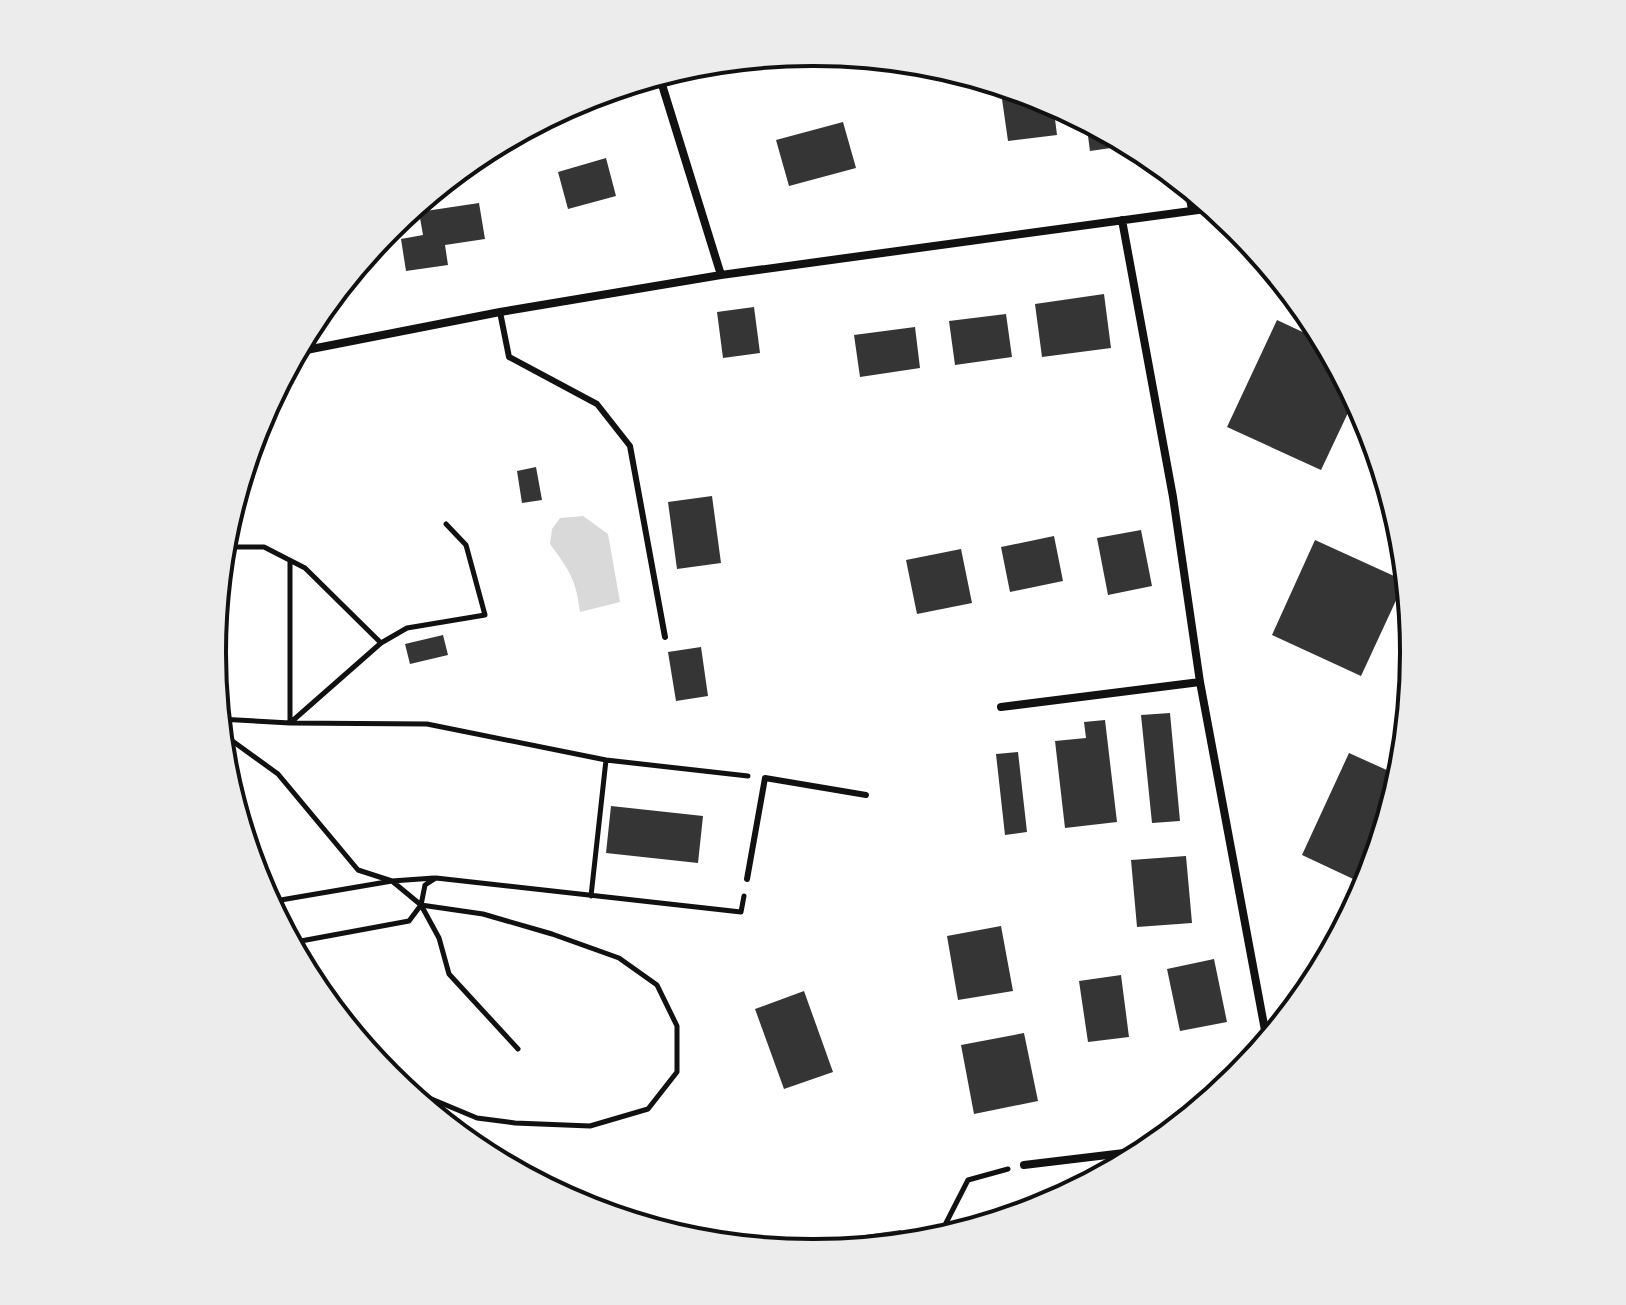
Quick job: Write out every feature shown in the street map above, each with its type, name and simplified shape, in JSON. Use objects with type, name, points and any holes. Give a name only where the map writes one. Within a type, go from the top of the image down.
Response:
[{"type":"street","points":[[662,86],[721,275]]},
{"type":"street","points":[[1191,205],[1192,210]]},
{"type":"street","points":[[311,349],[500,312],[721,275],[1197,210]]},
{"type":"street","points":[[1122,220],[1173,497],[1200,682],[1264,1027]]},
{"type":"street","points":[[1001,707],[1200,682]]},
{"type":"street","points":[[1024,1165],[1116,1154]]},
{"type":"lane","points":[[500,312],[509,357],[597,404],[630,446],[665,637]]},
{"type":"lane","points":[[747,879],[765,778],[866,795]]},
{"type":"path","points":[[290,723],[381,643],[407,628],[485,615],[466,545],[446,524]]},
{"type":"path","points":[[237,547],[264,547],[305,568],[381,643]]},
{"type":"path","points":[[290,561],[290,723]]},
{"type":"path","points":[[231,720],[427,724],[606,760],[765,778]]},
{"type":"path","points":[[234,742],[278,774],[358,870],[392,881],[421,905],[439,938],[449,974],[518,1049]]},
{"type":"path","points":[[591,896],[606,760]]},
{"type":"path","points":[[302,941],[409,921],[421,905],[425,885],[436,878]]},
{"type":"path","points":[[281,900],[392,881],[436,878],[741,912],[747,879]]},
{"type":"path","points":[[421,905],[483,914],[619,958],[657,985],[677,1026],[677,1072],[648,1109],[590,1126],[515,1123],[477,1118],[435,1100]]},
{"type":"path","points":[[946,1223],[968,1180],[1024,1165]]},
{"type":"shaded area","points":[[583,516],[608,534],[620,602],[580,612],[571,575],[550,544],[552,529],[560,518]]},
{"type":"building","points":[[1002,97],[1055,119],[1057,135],[1008,141]]},
{"type":"building","points":[[843,122],[856,168],[789,186],[776,140]]},
{"type":"building","points":[[1088,135],[1111,148],[1090,151]]},
{"type":"building","points":[[606,158],[616,196],[568,209],[558,172]]},
{"type":"building","points":[[479,203],[485,239],[445,245],[448,265],[406,271],[401,239],[423,235],[420,218],[428,211]]},
{"type":"building","points":[[1104,294],[1111,348],[1042,357],[1035,304]]},
{"type":"building","points":[[754,307],[760,353],[723,358],[717,312]]},
{"type":"building","points":[[1006,314],[1012,357],[955,365],[949,321]]},
{"type":"building","points":[[1277,320],[1305,333],[1348,413],[1321,470],[1227,427]]},
{"type":"building","points":[[915,327],[920,368],[860,377],[854,335]]},
{"type":"building","points":[[536,467],[542,500],[522,503],[517,471]]},
{"type":"building","points":[[712,496],[721,563],[677,569],[668,502]]},
{"type":"building","points":[[1141,530],[1152,586],[1108,595],[1097,538]]},
{"type":"building","points":[[1054,536],[1063,581],[1010,592],[1001,547]]},
{"type":"building","points":[[1315,540],[1394,576],[1396,599],[1361,676],[1272,635]]},
{"type":"building","points":[[961,549],[972,603],[917,614],[906,560]]},
{"type":"building","points":[[443,635],[448,655],[410,664],[405,644]]},
{"type":"building","points":[[701,647],[708,696],[676,701],[668,652]]},
{"type":"building","points":[[1170,713],[1180,821],[1152,823],[1141,715]]},
{"type":"building","points":[[1105,720],[1117,822],[1065,828],[1055,741],[1086,738],[1084,722]]},
{"type":"building","points":[[1018,752],[1027,832],[1005,835],[996,754]]},
{"type":"building","points":[[1349,753],[1387,770],[1380,804],[1354,879],[1302,855]]},
{"type":"building","points":[[611,806],[703,816],[698,863],[606,853]]},
{"type":"building","points":[[1186,856],[1192,923],[1137,927],[1131,860]]},
{"type":"building","points":[[1001,926],[1013,991],[958,1000],[947,936]]},
{"type":"building","points":[[1214,959],[1227,1022],[1180,1031],[1167,969]]},
{"type":"building","points":[[1121,975],[1129,1037],[1088,1042],[1079,981]]},
{"type":"building","points":[[804,991],[833,1072],[784,1089],[755,1009]]},
{"type":"building","points":[[1024,1033],[1038,1101],[974,1114],[961,1045]]},
{"type":"building","points":[[901,1230],[901,1232],[890,1234],[842,1238]]}]
